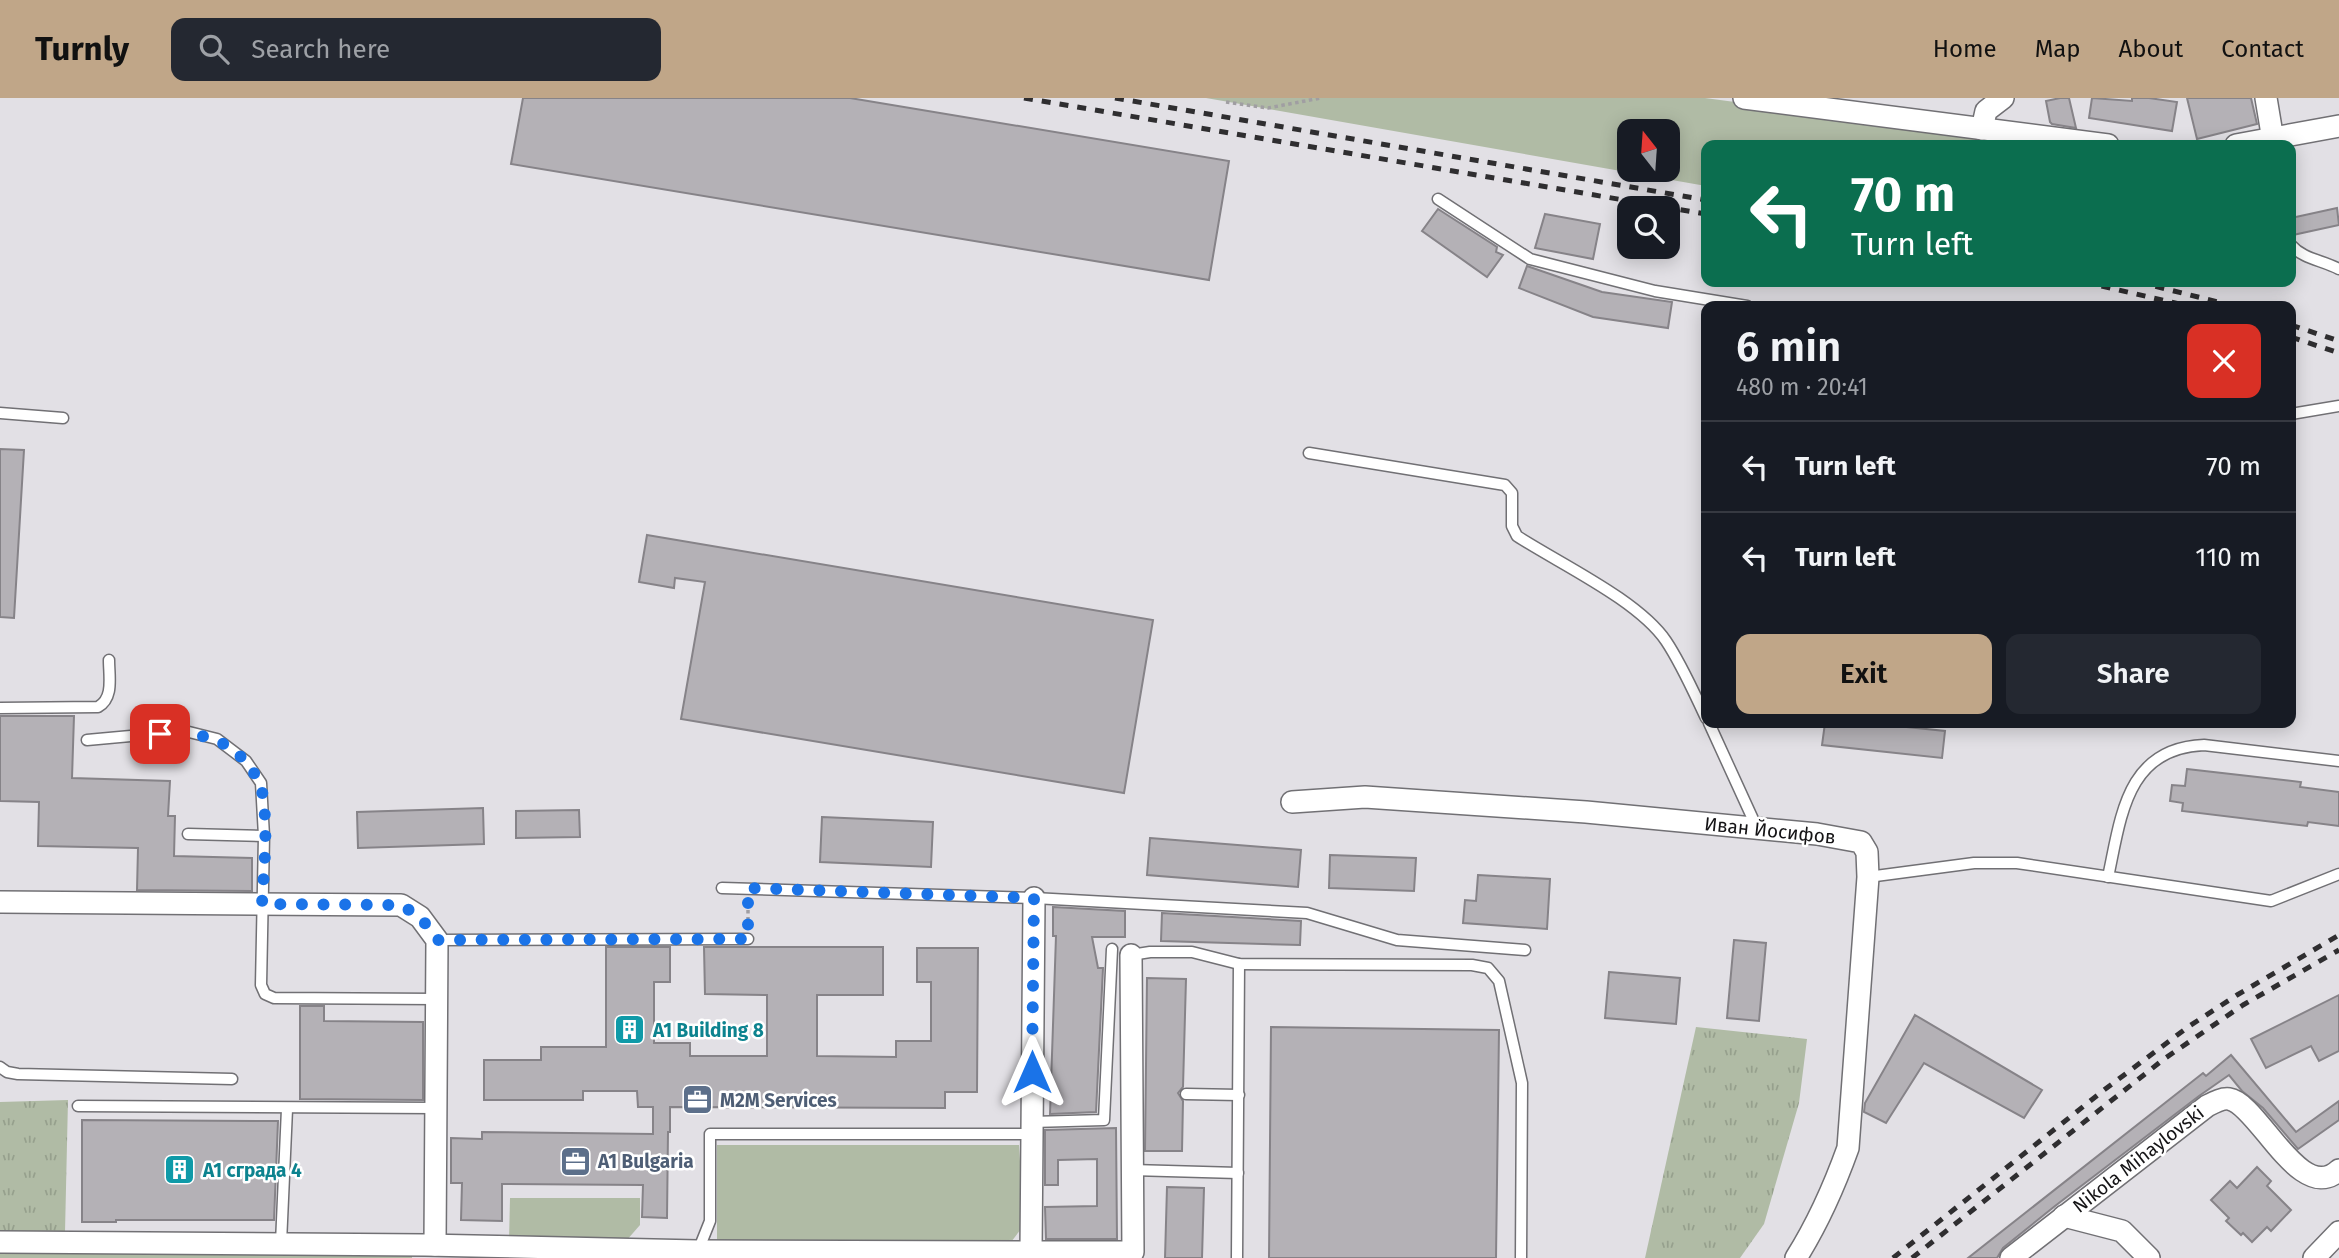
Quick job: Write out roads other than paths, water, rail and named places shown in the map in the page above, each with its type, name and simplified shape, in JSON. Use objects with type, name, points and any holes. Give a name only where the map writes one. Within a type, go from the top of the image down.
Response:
[{"type":"street","points":[[2266,98],[2273,140]]},
{"type":"street","points":[[1753,99],[1987,109],[2091,140]]},
{"type":"street","points":[[2285,140],[2339,126]]},
{"type":"street","name":"Иван Йосифов","points":[[1292,803],[1365,797],[1586,812],[1817,834],[1861,842],[1867,852],[1868,877],[1848,1148],[1814,1230],[1796,1258]]},
{"type":"street","points":[[1034,898],[1032,1128],[1039,1254]]},
{"type":"street","points":[[0,902],[401,905],[420,917],[438,940],[435,1251]]},
{"type":"street","points":[[0,1242],[281,1243],[435,1251],[698,1254],[1132,1252],[1132,1170],[1122,952]]},
{"type":"street","name":"Nikola Mihaylovski","points":[[2011,1258],[2207,1105],[2229,1099],[2240,1105],[2288,1157],[2307,1173],[2324,1179],[2339,1170]]},
{"type":"street","points":[[2064,1216],[2122,1231],[2149,1258]]},
{"type":"street","points":[[2314,1258],[2339,1232]]},
{"type":"lane","points":[[1438,199],[1530,259],[1655,290],[1718,301]]},
{"type":"lane","points":[[2296,251],[2339,269]]},
{"type":"lane","points":[[2296,413],[2339,406]]},
{"type":"lane","points":[[0,413],[62,418]]},
{"type":"lane","points":[[1309,453],[1506,485],[1512,493],[1512,526],[1517,536],[1607,590],[1642,617],[1665,639],[1701,708]]},
{"type":"lane","points":[[0,708],[98,707],[106,703],[109,694],[109,660]]},
{"type":"lane","points":[[1711,728],[1757,828]]},
{"type":"lane","points":[[87,740],[185,732],[217,739],[246,761],[261,783],[264,836],[261,985],[269,997],[437,999]]},
{"type":"lane","points":[[2108,877],[2122,811],[2131,789],[2141,773],[2171,752],[2189,746],[2204,745],[2339,761]]},
{"type":"lane","points":[[188,834],[264,836]]},
{"type":"lane","points":[[1868,877],[1974,863],[2017,863],[2271,901],[2339,874]]},
{"type":"lane","points":[[722,888],[1034,898],[1307,913],[1397,940],[1525,950]]},
{"type":"lane","points":[[438,940],[748,939]]},
{"type":"lane","points":[[698,1254],[710,1221],[710,1134],[1032,1128],[1104,1120],[1122,952],[1192,952],[1239,964],[1472,965],[1488,968],[1499,981],[1522,1083],[1521,1258]]},
{"type":"lane","points":[[1237,1258],[1239,964]]},
{"type":"lane","points":[[0,1067],[7,1072],[18,1074],[232,1079]]},
{"type":"lane","points":[[1186,1094],[1239,1095]]},
{"type":"lane","points":[[78,1106],[436,1108]]},
{"type":"lane","points":[[281,1243],[287,1109]]},
{"type":"lane","points":[[380,1109],[380,1123]]},
{"type":"lane","points":[[1132,1170],[1238,1173]]},
{"type":"railway","points":[[1024,98],[1701,213]]},
{"type":"railway","points":[[1115,98],[1701,199]]},
{"type":"railway","points":[[2106,287],[2166,301]]},
{"type":"railway","points":[[2158,287],[2214,301]]},
{"type":"railway","points":[[2296,327],[2339,341]]},
{"type":"railway","points":[[2296,339],[2339,353]]},
{"type":"railway","points":[[1893,1258],[2104,1090],[2188,1027],[2339,935]]},
{"type":"railway","points":[[1912,1258],[2164,1059],[2243,1005],[2339,950]]},
{"type":"place","name":"A1 Building 8","points":[[630,1030]]},
{"type":"place","name":"M2M Services","points":[[697,1100]]},
{"type":"place","name":"A1 Bulgaria","points":[[575,1161]]},
{"type":"place","name":"А1 сграда 4","points":[[180,1170]]}]
